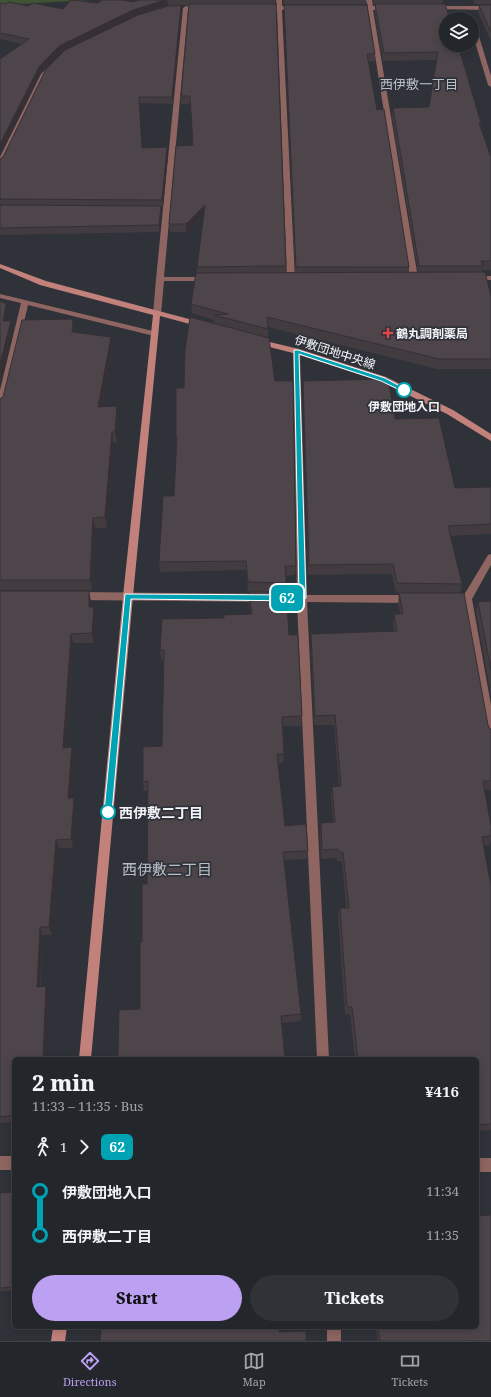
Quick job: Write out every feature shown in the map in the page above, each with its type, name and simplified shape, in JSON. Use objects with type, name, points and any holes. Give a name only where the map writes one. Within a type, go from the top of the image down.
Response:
[{"type":"street","points":[[279,0],[292,279]]},
{"type":"street","points":[[369,0],[414,278]]},
{"type":"street","points":[[465,0],[468,11]]},
{"type":"street","points":[[85,1057],[128,596],[182,60],[183,8],[209,8]]},
{"type":"street","points":[[256,8],[302,8]]},
{"type":"street","points":[[348,8],[393,8]]},
{"type":"street","points":[[430,8],[468,11],[491,8]]},
{"type":"street","points":[[479,45],[491,84]]},
{"type":"street","points":[[0,163],[44,74],[58,59]]},
{"type":"street","points":[[158,210],[166,210]]},
{"type":"street","points":[[0,266],[43,283],[212,328]]},
{"type":"street","points":[[460,278],[491,278]]},
{"type":"street","points":[[160,279],[214,279]]},
{"type":"street","points":[[0,296],[154,334]]},
{"type":"street","points":[[0,407],[25,302]]},
{"type":"street","name":"伊敷団地中央線","points":[[250,339],[296,351],[383,379],[450,412],[491,438]]},
{"type":"street","points":[[296,351],[302,598],[323,1057]]},
{"type":"street","points":[[491,557],[467,599],[491,734]]},
{"type":"street","points":[[67,596],[420,599]]},
{"type":"street","points":[[444,599],[467,599]]},
{"type":"street","points":[[0,1163],[12,1163]]},
{"type":"street","points":[[479,1165],[491,1165]]},
{"type":"street","points":[[58,1341],[60,1329]]},
{"type":"street","points":[[334,1329],[334,1341]]},
{"type":"green space","points":[[0,0],[91,0],[0,5]]},
{"type":"building","points":[[71,0],[98,3],[102,0],[122,0],[132,2],[139,0],[165,0],[133,10],[59,46],[39,67],[0,144],[0,59],[29,39],[0,33],[0,3],[6,4],[9,2],[28,6],[33,3],[63,9]]},
{"type":"building","points":[[189,4],[276,4],[286,266],[197,267],[205,205],[186,224],[169,224],[176,146],[193,145],[190,96],[181,96]]},
{"type":"building","points":[[375,4],[445,4],[448,12],[439,12],[439,52],[460,52],[481,123],[479,123],[491,157],[491,261],[481,261],[483,266],[419,266],[393,108],[429,107],[438,52],[384,53]]},
{"type":"building","points":[[181,5],[172,97],[139,97],[142,148],[167,147],[162,200],[0,199],[0,159],[3,157],[46,69],[65,50],[138,15],[168,6]]},
{"type":"building","points":[[284,5],[367,5],[375,54],[367,54],[377,110],[384,109],[409,267],[296,267]]},
{"type":"building","points":[[479,5],[491,5],[491,32]]},
{"type":"building","points":[[0,205],[161,206],[159,225],[0,228]]},
{"type":"building","points":[[485,272],[491,296],[491,359],[439,359],[267,317],[268,329],[214,315],[228,314],[191,304],[196,273]]},
{"type":"building","points":[[0,301],[6,304],[3,321],[11,321],[0,364]]},
{"type":"building","points":[[190,317],[269,338],[275,381],[293,381],[296,566],[285,566],[286,583],[248,582],[246,561],[159,562],[163,496],[174,496],[177,437],[176,388],[184,388],[185,350]]},
{"type":"building","points":[[73,319],[72,332],[111,337],[98,407],[117,406],[115,432],[112,432],[105,517],[93,518],[90,580],[0,580],[0,399],[3,397],[22,320]]},
{"type":"building","points":[[388,379],[395,419],[439,418],[455,488],[491,487],[491,524],[448,526],[462,584],[397,583],[393,564],[309,565],[303,381]]},
{"type":"building","points":[[0,591],[89,591],[89,607],[94,607],[92,633],[71,634],[63,748],[72,747],[68,798],[74,798],[71,839],[56,840],[49,927],[40,927],[37,987],[46,986],[43,1057],[12,1057],[12,1115],[0,1117]]},
{"type":"building","points":[[249,592],[286,592],[289,635],[298,635],[302,716],[282,717],[284,754],[277,754],[285,826],[306,824],[308,851],[283,852],[301,1014],[281,1016],[285,1057],[116,1057],[118,1055],[119,1010],[140,1009],[142,884],[147,884],[148,781],[143,782],[143,747],[162,746],[164,650],[160,650],[162,619],[224,618],[224,615],[252,614]]},
{"type":"building","points":[[399,593],[464,593],[488,725],[491,729],[491,781],[483,781],[491,826],[491,836],[482,837],[491,886],[491,1124],[479,1125],[479,1057],[358,1057],[352,1007],[347,1007],[340,908],[349,908],[343,852],[338,852],[338,849],[322,850],[321,823],[335,822],[332,787],[341,786],[335,715],[315,716],[311,634],[397,631],[394,614],[403,614]]},
{"type":"building","points":[[491,601],[491,670],[478,602]]},
{"type":"building","points":[[12,1192],[12,1287],[0,1288],[0,1193]]},
{"type":"building","points":[[491,1215],[491,1341],[380,1341],[378,1329],[479,1329],[479,1216]]},
{"type":"building","points":[[101,1329],[279,1329],[279,1332],[306,1331],[306,1341],[100,1341]]},
{"type":"bus line","name":"62","points":[[108,812],[128,596],[302,598],[296,351],[383,379],[404,390]]},
{"type":"place","name":"鶴丸調剤薬局","points":[[388,333]]},
{"type":"place","name":"伊敷団地入口","points":[[404,390]]},
{"type":"place","name":"西伊敷二丁目","points":[[108,812]]},
{"type":"district","name":"西伊敷一丁目","points":[[419,84]]},
{"type":"district","name":"西伊敷二丁目","points":[[167,869]]}]
